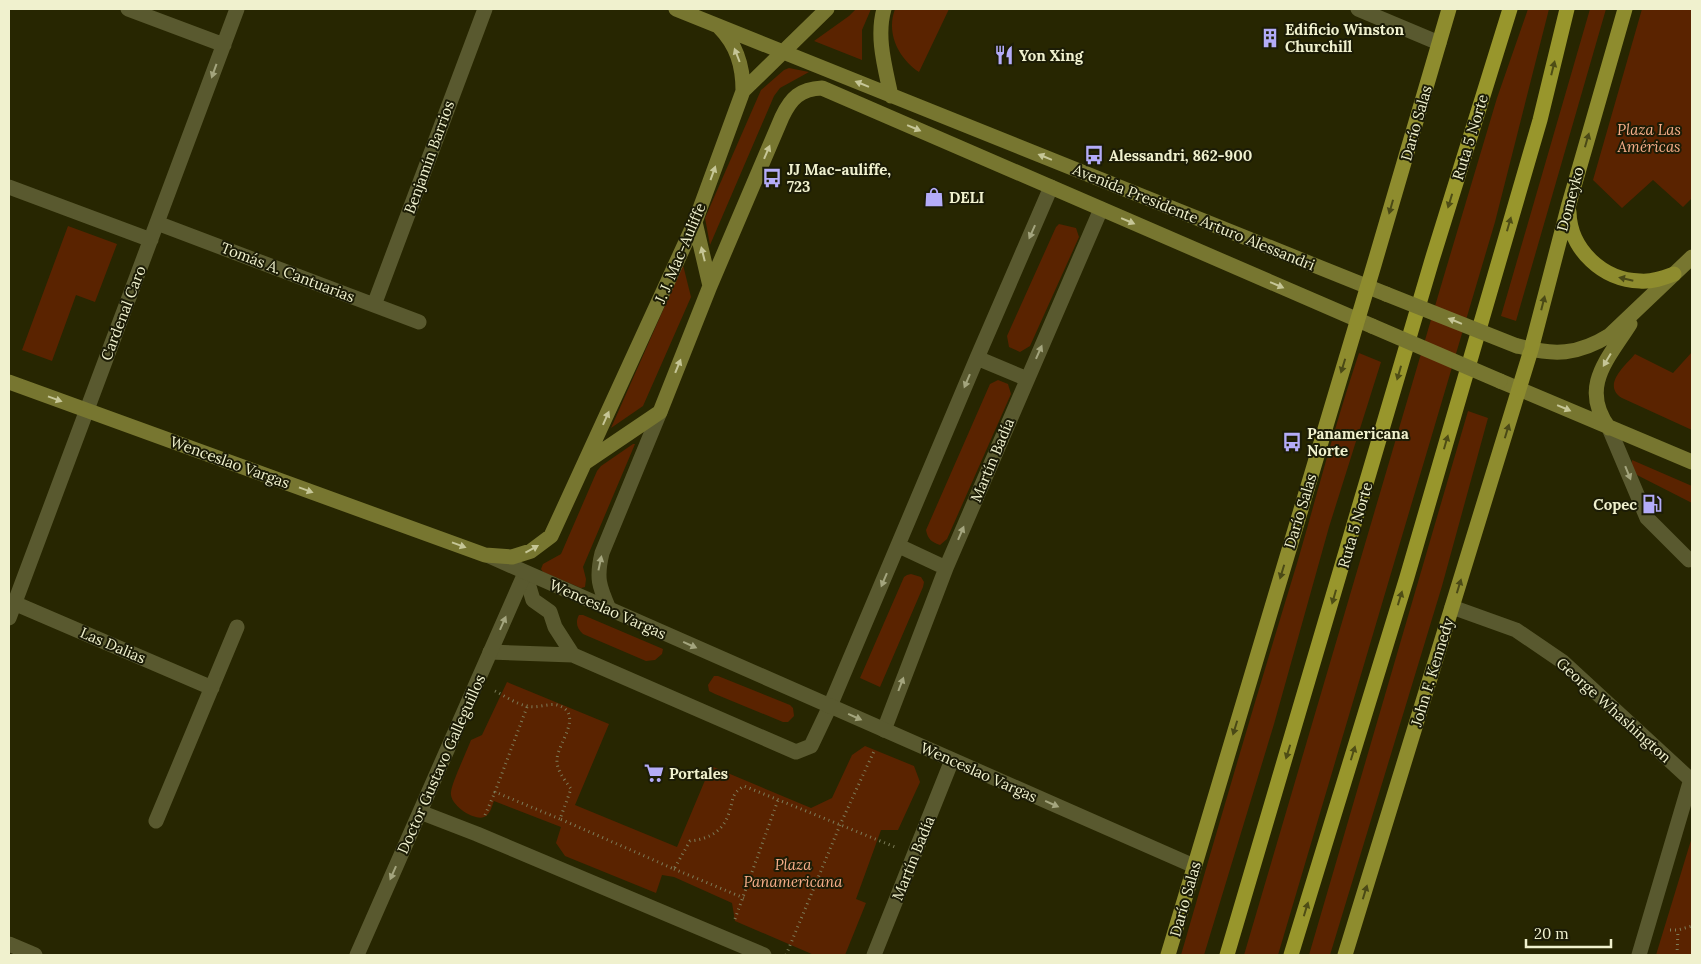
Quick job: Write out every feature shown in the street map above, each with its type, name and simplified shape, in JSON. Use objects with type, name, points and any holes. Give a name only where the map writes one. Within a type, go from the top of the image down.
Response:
[{"type":"highway","name":"Ruta 5 Norte","points":[[1227,955],[1430,269],[1510,9]]},
{"type":"highway","points":[[1292,955],[1406,577],[1537,130],[1567,9]]},
{"type":"main road","name":"Avenida Presidente Arturo Alessandri","points":[[676,9],[1524,348],[1552,353],[1584,348],[1610,335],[1692,257]]},
{"type":"main road","name":"J. J. Mac-Auliffe","points":[[485,555],[512,557],[531,551],[551,536],[695,222],[743,91],[827,9]]},
{"type":"main road","points":[[884,9],[880,23],[883,54],[891,96]]},
{"type":"main road","name":"Darío Salas","points":[[1168,955],[1449,9]]},
{"type":"main road","name":"Domeyko","points":[[1519,390],[1524,348],[1624,9]]},
{"type":"main road","points":[[717,25],[734,47],[740,60],[743,75],[743,91]]},
{"type":"main road","name":"Avenida Presidente Arturo Alessandri","points":[[710,286],[789,103],[800,93],[810,89],[822,88],[1500,382],[1692,462]]},
{"type":"main road","points":[[1568,204],[1572,230],[1577,242],[1595,265],[1607,273],[1624,279],[1640,281],[1657,280],[1674,274]]},
{"type":"main road","points":[[586,462],[660,412],[710,286],[695,222]]},
{"type":"main road","points":[[1609,428],[1598,409],[1596,387],[1599,374],[1605,361],[1643,304]]},
{"type":"main road","name":"Wenceslao Vargas","points":[[9,382],[485,555]]},
{"type":"main road","name":"John F. Kennedy","points":[[1345,955],[1519,390]]},
{"type":"street","points":[[128,9],[224,45]]},
{"type":"street","name":"Cardenal Caro","points":[[9,618],[14,603],[15,585],[87,410],[237,9]]},
{"type":"street","name":"Benjamín Barrios","points":[[374,304],[484,9]]},
{"type":"street","points":[[1358,9],[1439,43]]},
{"type":"street","points":[[9,187],[151,240]]},
{"type":"street","points":[[490,652],[573,655],[796,752],[811,746],[899,546],[1051,187]]},
{"type":"street","name":"Martín Badía","points":[[884,730],[946,568],[1101,209]]},
{"type":"street","name":"Tomás A. Cantuarias","points":[[157,223],[419,322]]},
{"type":"street","points":[[977,358],[1027,379]]},
{"type":"street","points":[[609,609],[600,587],[598,570],[602,553],[660,412]]},
{"type":"street","points":[[1609,428],[1646,518],[1689,560],[1692,559]]},
{"type":"street","points":[[899,546],[946,568]]},
{"type":"street","name":"Wenceslao Vargas","points":[[485,555],[1194,866]]},
{"type":"street","points":[[525,573],[533,600],[550,612],[554,627],[573,655]]},
{"type":"street","name":"Doctor Gustavo Galleguillos","points":[[356,955],[525,573]]},
{"type":"street","name":"Las Dalias","points":[[14,603],[212,688]]},
{"type":"street","name":"George Whashington","points":[[1452,607],[1516,630],[1564,662],[1691,780]]},
{"type":"street","points":[[156,821],[237,627]]},
{"type":"street","name":"Martín Badía","points":[[874,955],[952,760]]},
{"type":"street","points":[[1639,955],[1691,780]]},
{"type":"street","points":[[420,812],[477,834],[764,955]]},
{"type":"street","points":[[9,944],[34,955]]},
{"type":"path","points":[[477,682],[527,706],[557,705],[565,710],[570,717],[569,728],[557,758],[561,774],[571,789],[560,820]]},
{"type":"path","points":[[527,706],[495,792],[744,898]]},
{"type":"path","points":[[786,955],[840,825],[884,730]]},
{"type":"path","points":[[674,868],[690,841],[703,840],[717,831],[729,813],[732,798],[736,791],[744,786],[914,855]]},
{"type":"path","points":[[727,940],[744,898],[778,800]]},
{"type":"path","points":[[1677,955],[1678,930]]},
{"type":"green space","points":[[856,9],[871,9],[862,30],[862,60],[814,41],[849,16]]},
{"type":"green space","points":[[895,9],[949,9],[919,72],[905,60],[896,44],[892,27]]},
{"type":"green space","points":[[1528,9],[1549,9],[1495,222],[1278,955],[1244,955],[1497,98]]},
{"type":"green space","points":[[1590,9],[1606,9],[1516,321],[1501,316]]},
{"type":"green space","name":"Plaza Las Américas","points":[[1642,9],[1692,9],[1692,198],[1683,207],[1653,180],[1622,208],[1593,180]]},
{"type":"green space","points":[[789,68],[809,72],[780,88],[774,96],[710,245],[705,218],[761,90],[784,70]]},
{"type":"green space","points":[[1059,224],[1076,228],[1079,237],[1030,346],[1020,352],[1009,347],[1007,336]]},
{"type":"green space","points":[[68,226],[117,244],[95,302],[76,295],[52,361],[22,350]]},
{"type":"green space","points":[[683,265],[691,297],[643,406],[611,428]]},
{"type":"green space","points":[[1692,352],[1692,430],[1622,398],[1616,393],[1614,387],[1617,375],[1635,354],[1673,373]]},
{"type":"green space","points":[[1359,353],[1381,362],[1329,527],[1274,724],[1204,955],[1181,955],[1335,430]]},
{"type":"green space","points":[[998,380],[1008,384],[1011,394],[947,539],[940,545],[931,540],[926,530],[990,384]]},
{"type":"green space","points":[[1468,411],[1488,418],[1442,586],[1330,955],[1309,955]]},
{"type":"green space","points":[[635,444],[583,567],[586,579],[585,587],[581,588],[543,572],[541,569],[543,564],[561,554],[597,471],[601,466]]},
{"type":"green space","points":[[1632,460],[1692,486],[1692,503],[1635,474]]},
{"type":"green space","points":[[911,574],[921,577],[924,582],[923,587],[880,687],[860,678],[904,577]]},
{"type":"green space","points":[[579,615],[583,615],[663,649],[662,654],[655,660],[646,661],[583,634],[577,625]]},
{"type":"green space","points":[[714,676],[790,705],[793,708],[794,716],[788,722],[783,722],[709,691],[708,685]]},
{"type":"green space","name":"Plaza Panamericana","points":[[507,682],[609,724],[575,805],[677,847],[711,766],[811,808],[832,798],[852,755],[865,746],[914,766],[920,782],[898,830],[881,830],[856,899],[866,903],[845,955],[814,955],[735,921],[732,903],[674,877],[662,875],[656,893],[565,856],[556,843],[561,827],[494,801],[486,816],[480,818],[474,817],[458,807],[451,797],[454,781],[471,740],[482,735]]},
{"type":"green space","points":[[1692,837],[1692,955],[1656,955]]},
{"type":"place","name":"Edificio Winston Churchill","points":[[1270,38]]},
{"type":"place","name":"Yon Xing","points":[[1004,55]]},
{"type":"place","name":"Alessandri, 862-900","points":[[1094,155]]},
{"type":"place","name":"JJ Mac-auliffe, 723","points":[[772,178]]},
{"type":"place","name":"DELI","points":[[934,197]]},
{"type":"place","name":"Panamericana Norte","points":[[1292,442]]},
{"type":"place","name":"Copec","points":[[1652,504]]},
{"type":"place","name":"Portales","points":[[654,773]]}]
